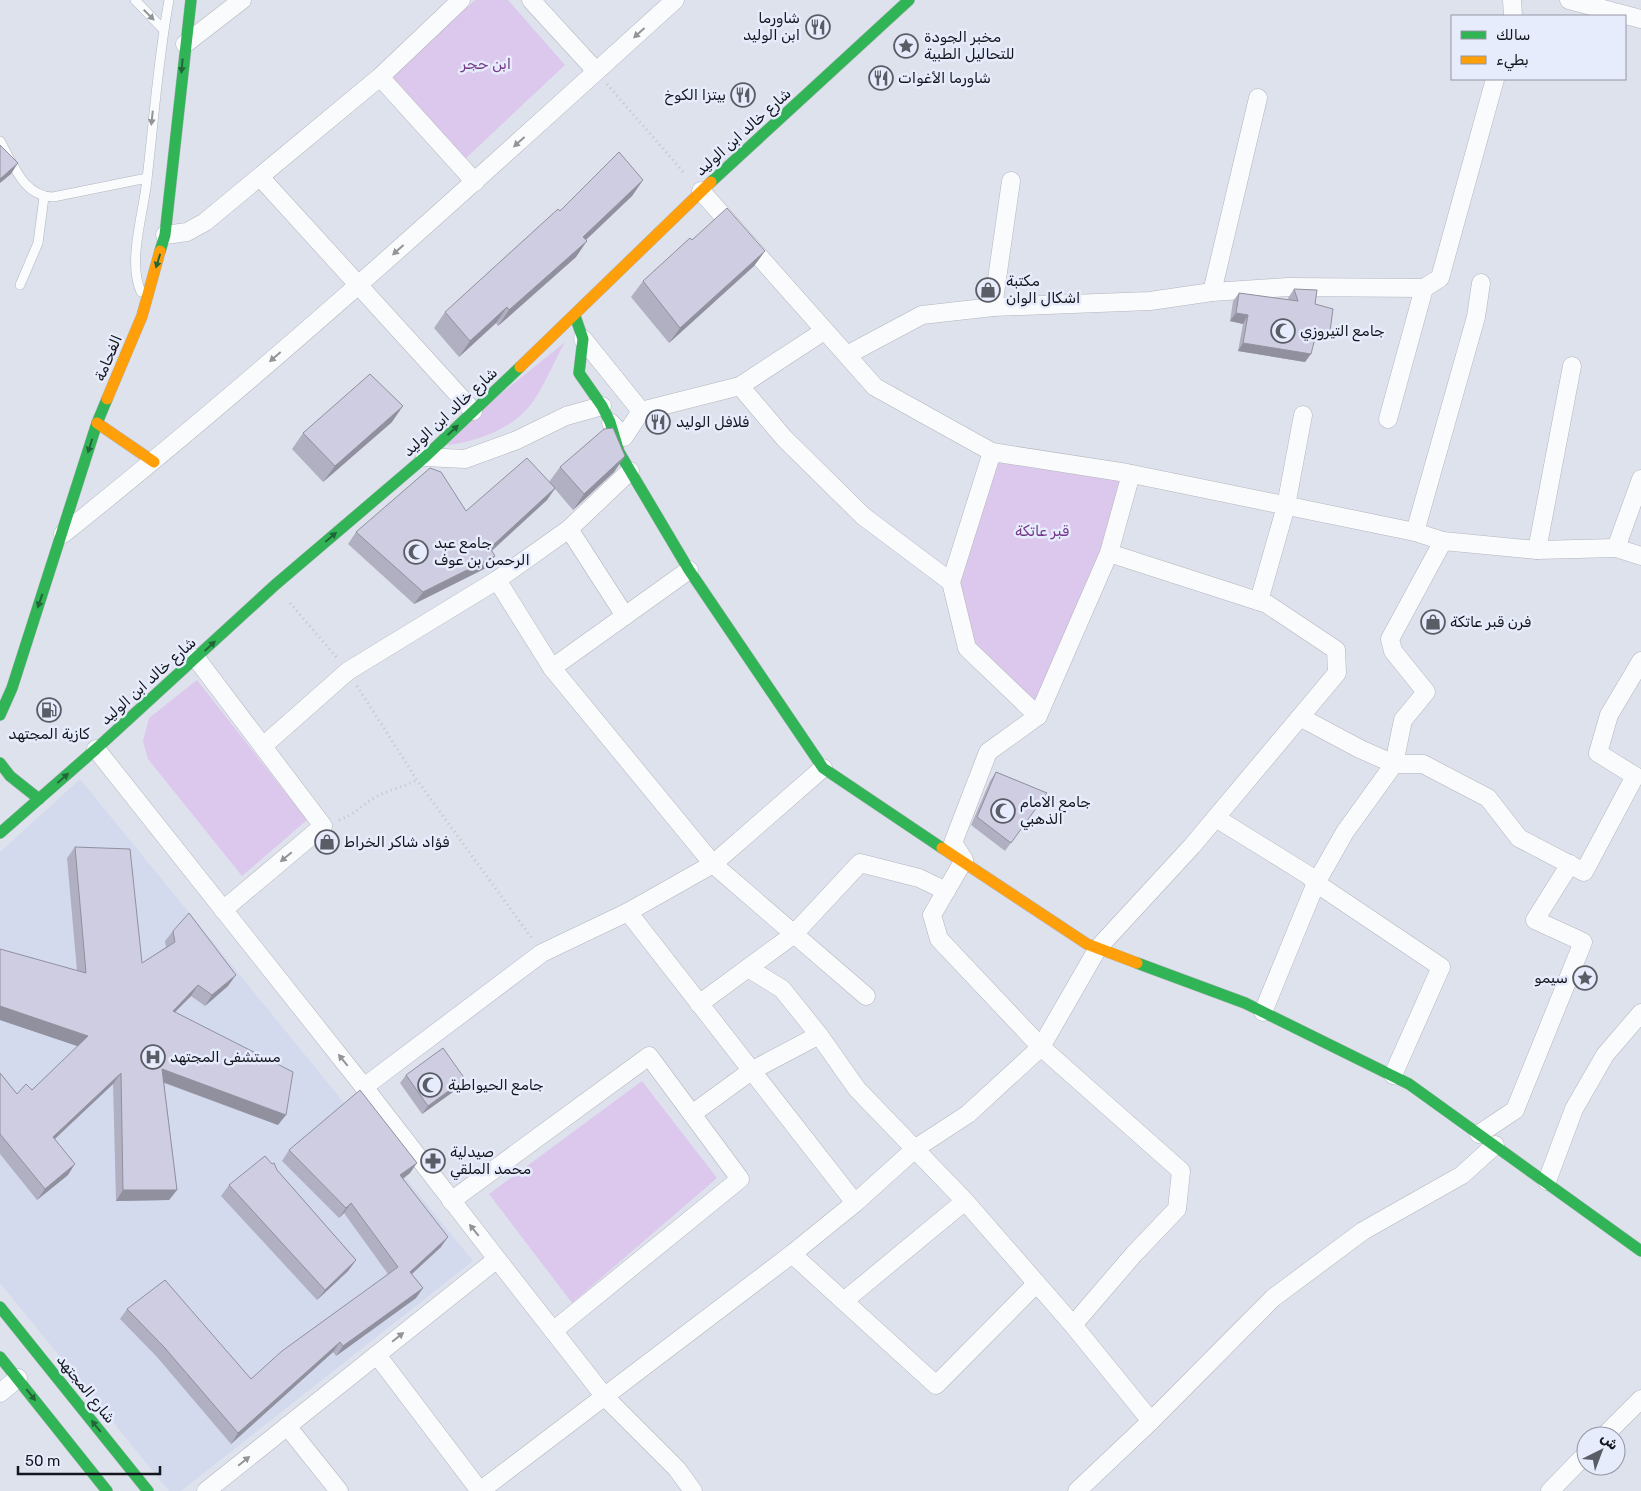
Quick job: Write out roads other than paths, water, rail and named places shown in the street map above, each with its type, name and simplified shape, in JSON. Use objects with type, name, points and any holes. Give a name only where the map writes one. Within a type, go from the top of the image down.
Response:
[{"type":"main road","name":"الفحامة","points":[[0,715],[12,688],[63,534],[97,423],[145,304],[166,235],[184,44],[191,0]]},
{"type":"main road","name":"شارع خالد ابن الوليد","points":[[0,833],[96,749],[275,586],[425,457],[575,316],[700,192],[909,0]]},
{"type":"main road","points":[[575,316],[584,339],[579,373],[602,406],[610,422],[619,452],[690,570],[823,768],[964,860],[1087,944],[1245,1003],[1409,1084],[1547,1181],[1641,1251]]},
{"type":"main road","points":[[97,423],[154,462]]},
{"type":"main road","points":[[0,763],[10,776],[39,799]]},
{"type":"main road","name":"شارع المجتهد","points":[[0,1307],[148,1491]]},
{"type":"main road","points":[[2,1362],[18,1378],[107,1491]]},
{"type":"street","points":[[184,44],[242,0]]},
{"type":"street","points":[[166,235],[187,232],[205,222],[261,178],[380,77],[461,0]]},
{"type":"street","points":[[531,0],[596,72]]},
{"type":"street","points":[[63,534],[154,462],[359,285],[675,0]]},
{"type":"street","points":[[1512,0],[1513,15]]},
{"type":"street","points":[[1570,0],[1641,19]]},
{"type":"street","points":[[380,77],[474,182]]},
{"type":"street","points":[[847,355],[922,315],[993,307],[1150,301],[1212,292],[1288,287],[1424,288],[1440,278],[1495,80]]},
{"type":"street","points":[[1212,292],[1258,98]]},
{"type":"street","points":[[261,178],[474,411]]},
{"type":"street","points":[[993,307],[1011,182]]},
{"type":"street","points":[[700,192],[875,387],[992,452],[1132,474],[1415,532],[1443,541],[1537,550],[1616,548],[1641,556]]},
{"type":"street","points":[[1415,532],[1476,317],[1481,283]]},
{"type":"street","points":[[1388,419],[1424,288]]},
{"type":"street","points":[[610,422],[624,437],[641,411],[740,386],[824,331]]},
{"type":"street","points":[[584,339],[641,411]]},
{"type":"street","points":[[1537,550],[1572,366]]},
{"type":"street","points":[[740,386],[784,438],[863,516],[951,582]]},
{"type":"street","points":[[425,457],[465,459],[517,440],[566,416],[602,406]]},
{"type":"street","points":[[1259,601],[1286,506],[1303,415]]},
{"type":"street","points":[[992,452],[951,582],[967,648],[1038,716]]},
{"type":"street","points":[[263,746],[348,671],[497,580],[569,529],[630,471]]},
{"type":"street","points":[[1073,1325],[1134,1254],[1177,1209],[1181,1171],[1041,1047],[939,939],[932,915],[964,860],[953,843],[988,752],[1038,716],[1109,553],[1132,474]]},
{"type":"street","points":[[1616,548],[1641,479]]},
{"type":"street","points":[[569,529],[625,616]]},
{"type":"street","points":[[1263,1012],[1316,883],[1345,832],[1394,764],[1403,720],[1426,692],[1393,651],[1390,639],[1443,541]]},
{"type":"street","points":[[377,1355],[480,1491],[792,1254],[855,1203],[916,1148],[968,1114],[1041,1047],[1098,948],[1216,818],[1337,673],[1336,650],[1267,604],[1109,553]]},
{"type":"street","points":[[552,668],[690,570]]},
{"type":"street","points":[[497,580],[552,668],[712,864],[866,996]]},
{"type":"street","points":[[196,658],[323,826],[223,910]]},
{"type":"street","points":[[1300,717],[1360,750],[1394,764],[1423,764],[1488,798],[1519,838],[1584,872],[1636,776],[1598,753],[1609,715],[1641,661]]},
{"type":"street","points":[[96,749],[364,1087],[496,1259],[605,1396],[677,1469],[693,1491]]},
{"type":"street","points":[[364,1087],[542,953],[628,912],[712,864],[823,768]]},
{"type":"street","points":[[1216,818],[1308,875],[1316,883],[1441,967],[1392,1076]]},
{"type":"street","points":[[699,1004],[793,935],[860,864],[919,878],[946,892]]},
{"type":"street","points":[[1479,1134],[1515,1110],[1583,942],[1535,920],[1570,864]]},
{"type":"street","points":[[628,912],[855,1203]]},
{"type":"street","points":[[748,968],[782,989],[819,1035],[857,1090],[916,1148],[965,1201],[1073,1325],[1151,1421]]},
{"type":"street","points":[[1547,1181],[1574,1109],[1605,1055],[1641,1013]]},
{"type":"street","points":[[692,1114],[751,1071],[819,1035]]},
{"type":"street","points":[[451,1201],[649,1056],[740,1179],[553,1331]]},
{"type":"street","points":[[1076,1491],[1151,1421],[1273,1298],[1363,1231],[1462,1176],[1495,1145]]},
{"type":"street","points":[[844,1301],[965,1201]]},
{"type":"street","points":[[792,1254],[936,1385],[1036,1284]]},
{"type":"street","points":[[206,1491],[496,1259]]},
{"type":"street","points":[[0,1393],[18,1378]]},
{"type":"street","points":[[1614,1426],[1641,1399]]},
{"type":"street","points":[[287,1426],[339,1491]]},
{"type":"street","points":[[1550,1491],[1576,1464]]},
{"type":"lane","points":[[134,0],[164,29]]},
{"type":"lane","points":[[145,304],[137,280],[135,262],[169,0]]},
{"type":"lane","points":[[0,141],[29,190],[44,197],[53,197],[147,178]]},
{"type":"lane","points":[[20,285],[38,243],[44,197]]},
{"type":"place","name":"شاورما ابن الوليد","points":[[818,27]]},
{"type":"place","name":"مخبر الجودة للتحاليل الطبية","points":[[906,46]]},
{"type":"place","name":"شاورما الأغوات","points":[[881,78]]},
{"type":"place","name":"بيتزا الكوخ","points":[[743,95]]},
{"type":"place","name":"مكتبة اشكال الوان","points":[[988,290]]},
{"type":"place","name":"جامع التيروزي","points":[[1283,331]]},
{"type":"place","name":"فلافل الوليد","points":[[658,422]]},
{"type":"place","name":"جامع عبد الرحمن بن عوف","points":[[416,552]]},
{"type":"place","name":"فرن قبر عاتكة","points":[[1433,622]]},
{"type":"place","name":"كازية المجتهد","points":[[49,710]]},
{"type":"place","name":"جامع الامام الذهبي","points":[[1003,811]]},
{"type":"place","name":"فؤاد شاكر الخراط","points":[[327,842]]},
{"type":"place","name":"سيمو","points":[[1585,978]]},
{"type":"place","name":"مستشفى المجتهد","points":[[153,1057]]},
{"type":"place","name":"جامع الحيواطية","points":[[430,1085]]},
{"type":"place","name":"صيدلية محمد الملقي","points":[[433,1161]]},
{"type":"park label","name":"ابن حجر","points":[[486,64]]},
{"type":"park label","name":"قبر عاتكة","points":[[1042,531]]}]
